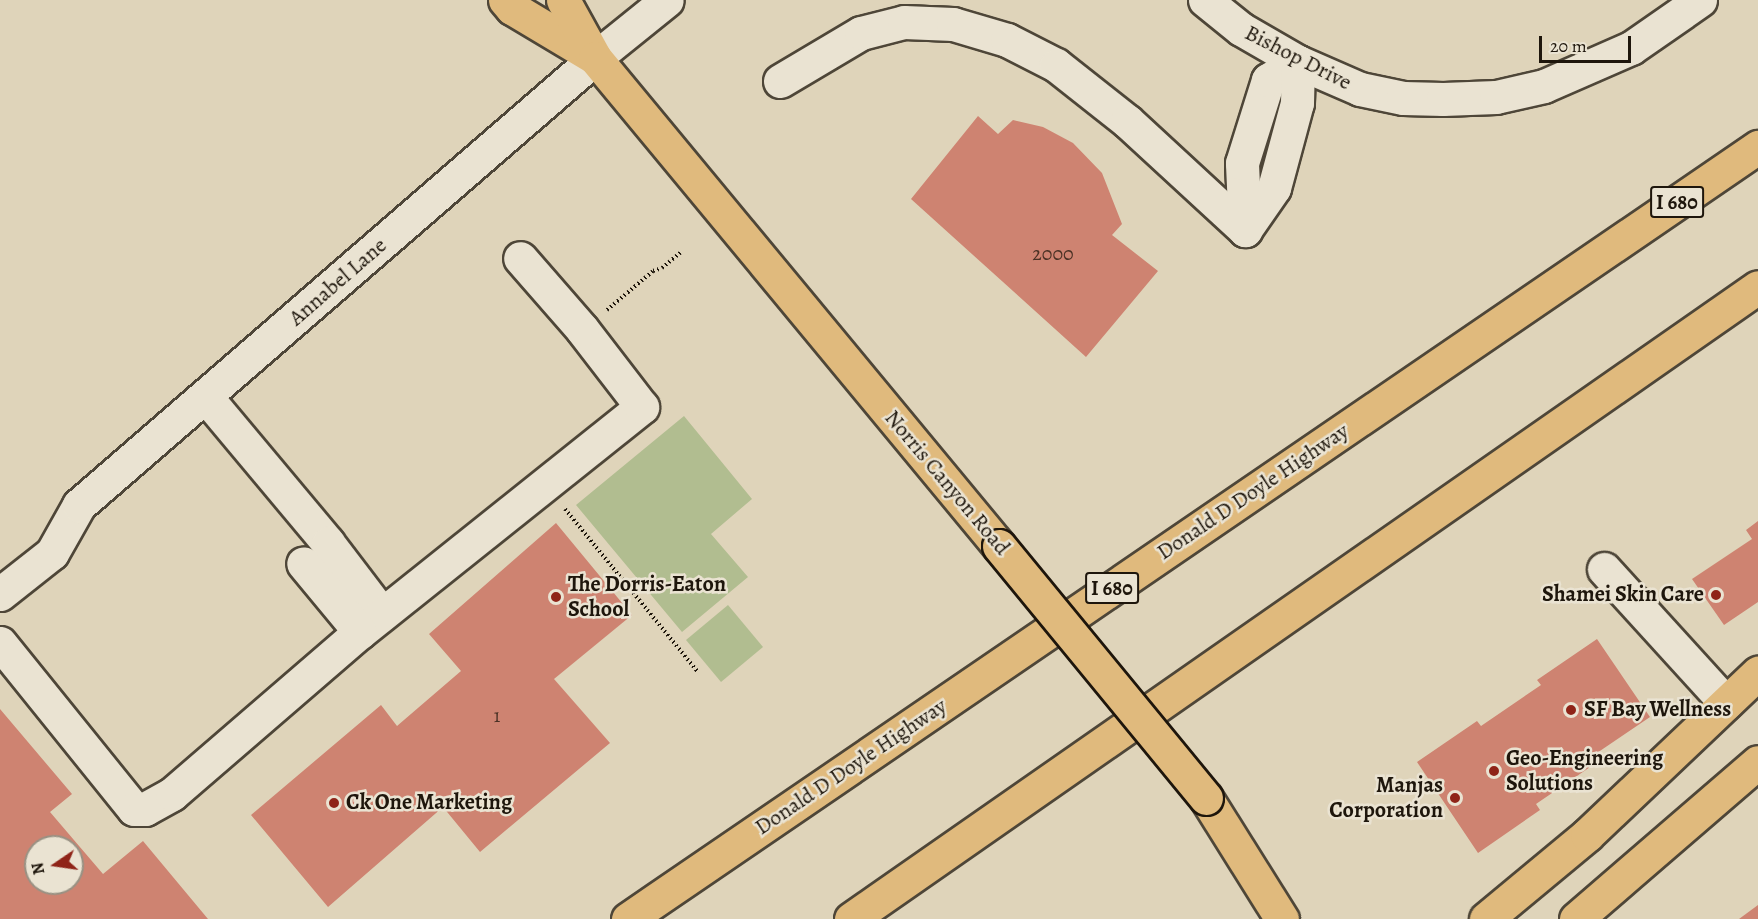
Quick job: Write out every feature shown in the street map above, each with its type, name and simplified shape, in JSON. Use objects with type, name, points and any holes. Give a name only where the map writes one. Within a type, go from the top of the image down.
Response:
[{"type":"main road","name":"Norris Canyon Road","points":[[505,0],[512,8],[596,58]]},
{"type":"main road","name":"Norris Canyon Road","points":[[563,0],[596,58],[1206,798],[1282,919]]},
{"type":"main road","name":"Donald D Doyle Highway","points":[[628,919],[1758,147]]},
{"type":"main road","points":[[851,919],[1758,287]]},
{"type":"main road","points":[[1486,919],[1587,835],[1758,673]]},
{"type":"main road","points":[[1576,919],[1758,762]]},
{"type":"street","points":[[596,58],[667,0]]},
{"type":"street","name":"Bishop Drive","points":[[1205,0],[1241,29],[1298,62],[1360,89],[1403,98],[1496,97],[1544,86],[1599,64],[1631,48],[1700,0]]},
{"type":"street","points":[[780,81],[861,33],[904,22],[953,24],[1007,40],[1056,65],[1127,121],[1245,230],[1274,188],[1297,103],[1298,62]]},
{"type":"street","name":"Annabel Lane","points":[[0,594],[52,553],[79,505],[596,58]]},
{"type":"street","points":[[0,643],[134,809],[145,809],[172,794],[371,623],[642,407],[582,329],[520,258]]},
{"type":"street","points":[[206,397],[328,543],[371,623]]},
{"type":"street","points":[[303,563],[371,623]]},
{"type":"street","points":[[1604,570],[1726,703]]},
{"type":"path","points":[[582,329],[653,271],[662,268],[681,252]]},
{"type":"path","points":[[545,485],[698,672]]},
{"type":"green space","points":[[684,416],[752,499],[711,534],[748,577],[682,632],[576,505]]},
{"type":"green space","points":[[728,605],[763,647],[721,682],[686,640]]},
{"type":"building","points":[[978,116],[998,134],[1013,120],[1043,127],[1073,143],[1102,173],[1122,224],[1112,235],[1158,271],[1086,357],[911,199]]},
{"type":"building","points":[[1758,521],[1758,602],[1724,625],[1692,579],[1752,539],[1746,530]]},
{"type":"building","points":[[556,523],[632,615],[554,679],[610,743],[480,852],[443,807],[328,907],[251,815],[381,705],[397,726],[461,671],[429,634]]},
{"type":"building","points":[[1597,639],[1650,717],[1591,757],[1596,763],[1536,804],[1540,810],[1478,853],[1417,762],[1477,721],[1481,726],[1541,685],[1537,680]]},
{"type":"building","points":[[0,709],[72,794],[50,812],[70,835],[24,835],[24,895],[84,895],[84,852],[103,874],[143,841],[208,919],[0,919]]},
{"type":"building","points":[[1758,905],[1758,919],[1739,919]]},
{"type":"place","name":"Shamei Skin Care","points":[[1716,595]]},
{"type":"place","name":"The Dorris-Eaton School","points":[[556,597]]},
{"type":"place","name":"SF Bay Wellness","points":[[1571,710]]},
{"type":"place","name":"Geo-Engineering Solutions","points":[[1494,771]]},
{"type":"place","name":"Manjas Corporation","points":[[1455,798]]},
{"type":"place","name":"Ck One Marketing","points":[[334,803]]}]
